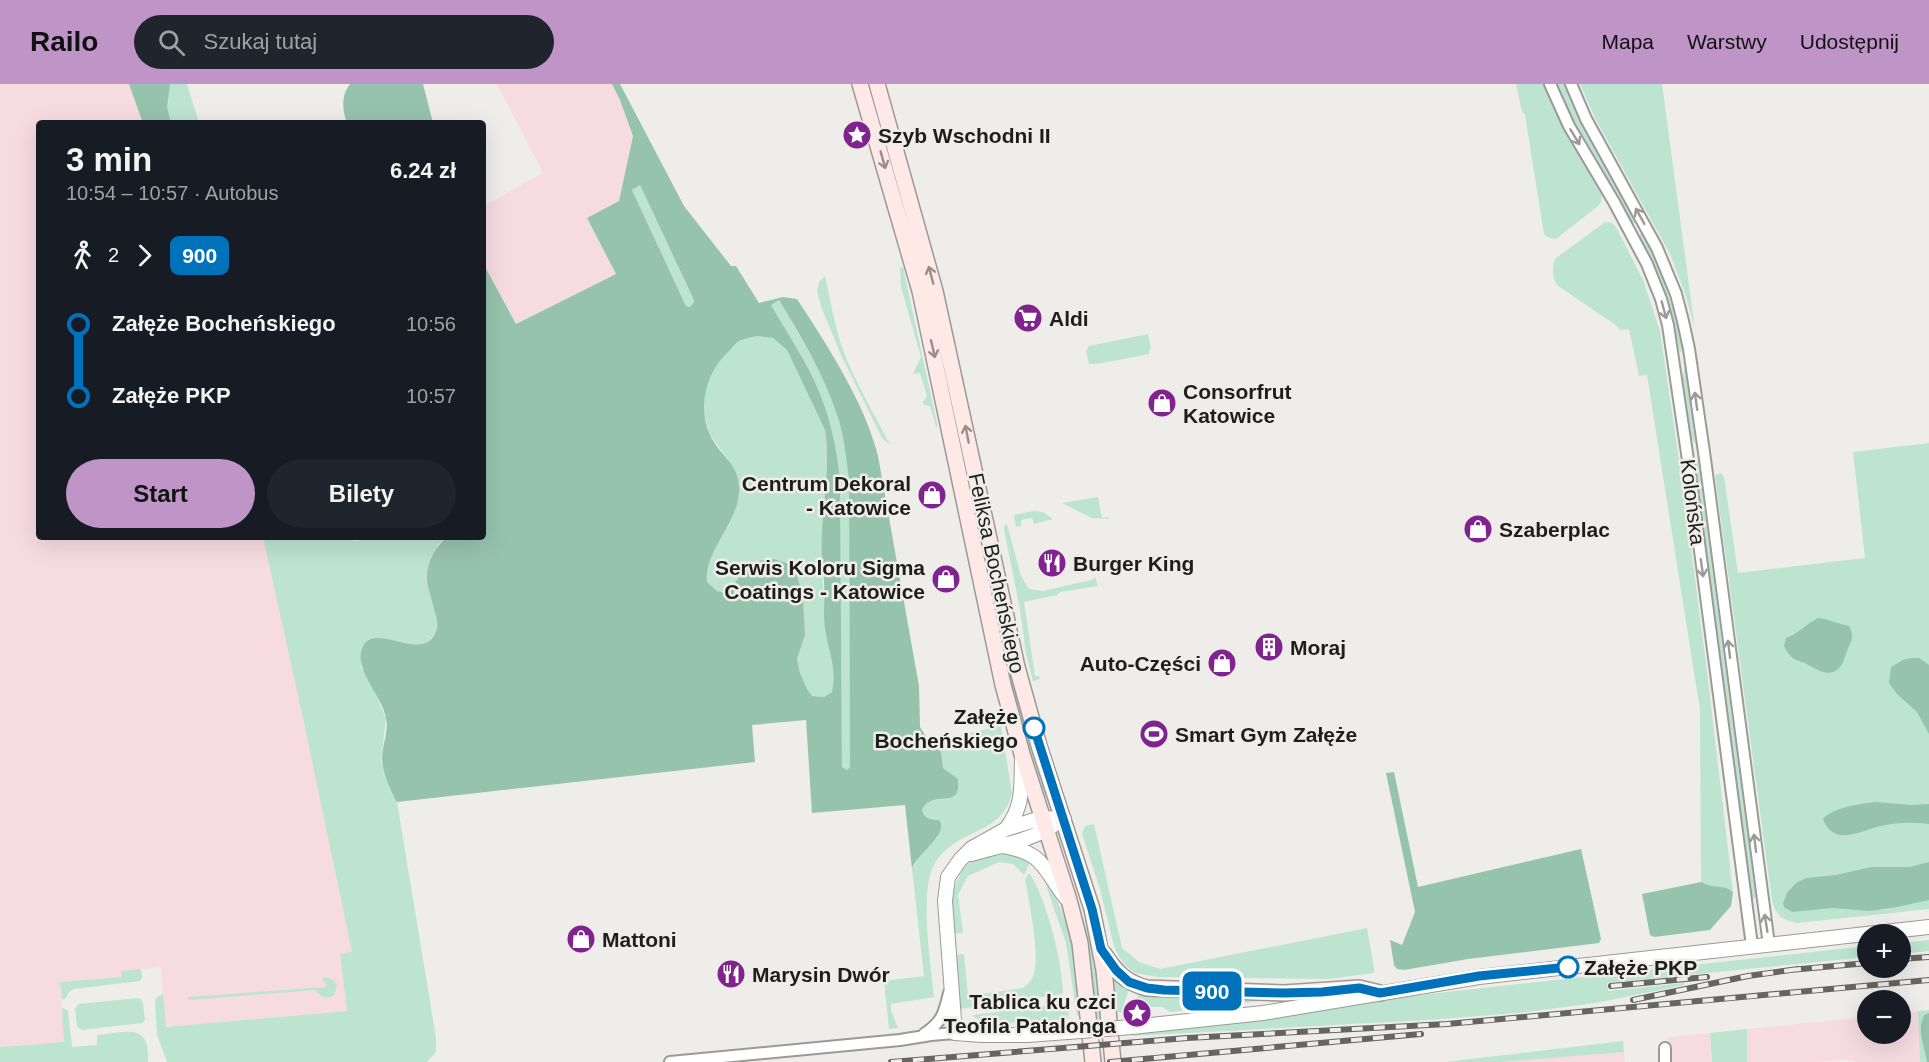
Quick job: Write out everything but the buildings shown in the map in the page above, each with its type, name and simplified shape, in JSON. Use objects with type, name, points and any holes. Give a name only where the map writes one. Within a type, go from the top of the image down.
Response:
[{"type":"main road","name":"Feliksa Bocheńskiego","points":[[860,84],[920,291],[1004,685],[1022,754],[1069,900],[1080,943],[1093,1062]]},
{"type":"main road","name":"Feliksa Bocheńskiego","points":[[877,84],[938,302],[1017,667],[1092,909],[1101,949],[1113,1062]]},
{"type":"main road","points":[[1101,949],[1129,982],[1147,988],[1284,993],[1359,988],[1380,993]]},
{"type":"street","name":"Kolońska","points":[[1550,84],[1569,126],[1647,264],[1661,299],[1668,325],[1685,437],[1752,946]]},
{"type":"street","name":"Kolońska","points":[[1571,84],[1586,119],[1657,248],[1676,294],[1683,321],[1705,459],[1769,945]]},
{"type":"street","points":[[1006,829],[1019,807],[1022,754]]},
{"type":"street","points":[[955,1033],[945,890],[948,877],[953,868],[980,842],[1006,829],[1064,819]]},
{"type":"street","points":[[966,855],[1001,846],[1044,824]]},
{"type":"street","points":[[1001,846],[1020,849],[1037,858],[1069,900]]},
{"type":"street","points":[[670,1062],[955,1033],[1027,1035],[1263,1013],[1479,976],[1929,927]]},
{"type":"street","points":[[921,1036],[935,1026],[945,1013],[951,984]]},
{"type":"street","points":[[1665,1048],[1665,1062]]},
{"type":"shaded area","points":[[0,84],[129,84],[142,120],[36,120],[36,540],[264,540],[352,952],[340,954],[347,1011],[165,1027],[161,967],[122,971],[122,977],[60,982],[65,1042],[0,1047]]},
{"type":"shaded area","points":[[497,84],[612,84],[633,136],[619,201],[587,218],[616,274],[516,324],[486,269],[486,204],[543,173]]},
{"type":"shaded area","points":[[1918,1011],[1920,1062],[1846,1060],[1747,1062],[1747,1029],[1857,1018],[1857,1044],[1911,1044],[1911,1012]]},
{"type":"shaded area","points":[[1710,1033],[1712,1062],[1668,1062],[1668,1037]]},
{"type":"shaded area","points":[[1624,1052],[1625,1062],[1501,1062]]},
{"type":"green space","points":[[129,84],[187,84],[198,120],[142,120]]},
{"type":"green space","points":[[129,84],[170,84],[167,107],[170,120],[142,120]]},
{"type":"green space","points":[[350,84],[423,84],[432,120],[346,120],[343,103]]},
{"type":"green space","points":[[612,84],[620,84],[684,206],[731,266],[736,266],[759,303],[783,297],[797,299],[855,395],[872,436],[878,456],[919,686],[920,727],[927,738],[938,746],[943,768],[958,779],[958,789],[955,795],[951,798],[933,800],[927,803],[922,810],[927,818],[940,821],[941,827],[936,839],[912,869],[905,805],[812,813],[806,720],[752,725],[755,762],[397,802],[390,788],[382,759],[387,728],[386,718],[364,673],[361,655],[363,646],[369,640],[378,638],[411,644],[421,644],[430,640],[437,625],[427,581],[427,571],[433,555],[444,540],[486,540],[486,269],[516,324],[616,274],[587,218],[619,201],[633,136]],"holes":[[[640,185],[694,302],[690,307],[686,306],[632,190]],[[779,300],[825,383],[839,420],[844,445],[849,480],[850,767],[847,770],[842,767],[840,480],[837,459],[829,419],[817,387],[771,305]],[[757,336],[773,338],[787,350],[825,430],[827,462],[822,562],[824,622],[832,659],[833,683],[832,692],[824,697],[812,696],[800,673],[797,659],[805,635],[803,595],[797,576],[789,564],[774,559],[762,560],[748,567],[726,593],[717,591],[707,582],[710,559],[737,504],[739,483],[737,475],[714,442],[706,424],[704,413],[706,390],[709,379],[721,359],[739,341]]]},
{"type":"green space","points":[[1516,84],[1544,84],[1555,112],[1602,196],[1598,206],[1556,239],[1544,234],[1525,115]]},
{"type":"green space","points":[[1557,84],[1564,84],[1580,122],[1636,222],[1633,224],[1583,138]]},
{"type":"green space","points":[[1580,84],[1662,84],[1695,330],[1685,293],[1670,254],[1596,120]]},
{"type":"green space","points":[[640,185],[693,298],[694,302],[690,307],[684,302],[632,190]]},
{"type":"green space","points":[[1605,222],[1612,223],[1616,227],[1643,280],[1660,331],[1684,494],[1733,892],[1701,882],[1700,710],[1647,375],[1639,376],[1629,329],[1620,330],[1557,285],[1553,275],[1555,259]]},
{"type":"green space","points":[[1642,233],[1656,261],[1671,304],[1683,349],[1680,353],[1665,294],[1639,235]]},
{"type":"green space","points":[[903,267],[938,428],[930,406],[924,405],[923,402],[927,396],[920,373],[914,374],[921,357],[901,287],[900,268]]},
{"type":"green space","points":[[825,276],[844,353],[890,445],[882,438],[841,355],[822,309],[817,291],[819,282]]},
{"type":"green space","points":[[779,300],[810,354],[831,397],[839,420],[846,454],[849,480],[850,767],[847,770],[842,767],[840,480],[837,459],[829,419],[817,387],[771,305]]},
{"type":"green space","points":[[1148,334],[1151,348],[1149,354],[1089,364],[1086,351],[1089,346]]},
{"type":"green space","points":[[757,336],[773,338],[787,350],[825,430],[827,462],[822,559],[824,601],[833,678],[832,692],[824,697],[812,696],[807,689],[797,659],[805,635],[803,595],[748,567],[726,593],[717,591],[707,582],[706,570],[736,507],[728,459],[710,435],[704,413],[704,396],[708,381],[722,357],[739,341]]},
{"type":"green space","points":[[1684,368],[1686,368],[1695,444],[1691,438],[1683,379]]},
{"type":"green space","points":[[1929,443],[1929,909],[1793,922],[1778,914],[1772,901],[1715,476],[1720,473],[1724,477],[1738,573],[1865,558],[1853,452]]},
{"type":"green space","points":[[1694,460],[1698,461],[1756,898],[1752,899]]},
{"type":"green space","points":[[965,470],[968,470],[1048,796],[1042,799],[1012,690]]},
{"type":"green space","points":[[1098,497],[1102,518],[1108,517],[1109,519],[1092,518],[1062,503]]},
{"type":"green space","points":[[1034,511],[1043,512],[1053,519],[1034,524],[1032,518],[1021,520],[1021,526],[1016,527],[1014,515]]},
{"type":"green space","points":[[1007,524],[1021,576],[1029,589],[1043,591],[1091,580],[1095,577],[1098,586],[1060,592],[1057,595],[1024,602],[1035,676],[1039,676],[1040,679],[1033,681],[1004,530]]},
{"type":"green space","points":[[264,540],[443,540],[438,544],[427,576],[438,623],[435,633],[427,643],[416,645],[384,639],[362,648],[361,667],[373,687],[386,719],[381,761],[392,795],[397,802],[436,1038],[436,1052],[427,1062],[167,1062],[157,1035],[155,1002],[156,998],[163,994],[166,1027],[347,1011],[340,954],[352,952]]},
{"type":"green space","points":[[1818,618],[1849,626],[1852,633],[1851,642],[1842,664],[1830,673],[1822,672],[1794,659],[1784,646],[1786,638]]},
{"type":"green space","points":[[1911,658],[1919,658],[1929,665],[1929,734],[1917,712],[1897,694],[1889,683],[1891,667]]},
{"type":"green space","points":[[1001,726],[1012,793],[1007,807],[988,825],[954,844],[934,865],[927,893],[927,910],[934,997],[891,1004],[891,1011],[898,1028],[889,1029],[884,981],[924,976],[912,869],[920,856],[938,837],[936,819],[926,818],[922,810],[929,801],[955,796],[950,773],[943,768],[938,746],[941,740],[946,738]]},
{"type":"green space","points":[[1394,772],[1418,887],[1581,849],[1601,939],[1599,943],[1468,959],[1404,970],[1397,969],[1394,965],[1390,940],[1402,945],[1415,912],[1386,773]]},
{"type":"green space","points":[[1876,802],[1929,804],[1929,824],[1893,824],[1841,835],[1828,828],[1823,819],[1840,809]]},
{"type":"green space","points":[[1094,824],[1122,948],[1139,962],[1160,969],[1367,928],[1374,973],[1329,979],[1158,977],[1135,973],[1126,966],[1114,946],[1100,889],[1082,834],[1085,826]]},
{"type":"green space","points":[[1003,851],[1031,860],[1024,875],[1013,864],[999,862],[968,876],[958,895],[963,933],[953,934],[953,899],[959,877],[973,861],[984,855]]},
{"type":"green space","points":[[1929,862],[1929,900],[1870,911],[1833,908],[1792,912],[1784,907],[1783,903],[1787,893],[1796,883],[1806,878],[1836,875],[1871,867],[1910,867]]},
{"type":"green space","points":[[1029,873],[1041,898],[1052,931],[1060,966],[1063,994],[960,1009],[955,955],[964,954],[968,996],[1023,988],[1033,977],[1036,953],[1025,879]]},
{"type":"green space","points":[[1042,874],[1048,877],[1074,943],[1082,1012],[1077,1016],[1066,943]]},
{"type":"green space","points":[[1701,882],[1733,892],[1731,906],[1710,930],[1654,937],[1650,935],[1642,894]]},
{"type":"green space","points":[[1080,907],[1095,965],[1104,1024],[1096,1025],[1088,951],[1078,908]]},
{"type":"green space","points":[[1929,940],[1929,951],[1911,953],[1911,942]]},
{"type":"green space","points":[[1857,947],[1857,958],[1607,983],[1608,991],[1684,983],[1684,985],[1596,1003],[1518,1013],[1133,1036],[1133,1034],[1253,1021],[1392,998]]},
{"type":"green space","points":[[141,969],[140,981],[74,989],[62,1000],[60,982],[121,977],[121,971]]},
{"type":"green space","points":[[326,977],[337,985],[334,995],[328,998],[321,996],[315,990],[189,1000],[188,997],[325,987],[322,978]]},
{"type":"green space","points":[[1112,977],[1129,989],[1121,1013],[1114,1010]]},
{"type":"green space","points":[[1137,992],[1276,999],[1170,1012],[1162,1007],[1139,1007]]},
{"type":"green space","points":[[141,999],[143,1004],[145,1020],[142,1023],[82,1030],[77,1027],[75,1008],[79,1004]]},
{"type":"green space","points":[[1059,1004],[1067,1007],[1069,1014],[1067,1017],[1072,1018],[1012,1023],[987,1021],[975,1018],[973,1015]]},
{"type":"green space","points":[[62,1008],[68,1010],[72,1047],[97,1045],[97,1035],[134,1032],[145,1040],[148,1062],[0,1062],[0,1047],[64,1042]]},
{"type":"green space","points":[[1929,1010],[1929,1062],[1920,1062],[1918,1011]]},
{"type":"green space","points":[[1929,1013],[1929,1062],[1927,1062],[1921,1025],[1924,1015]]},
{"type":"green space","points":[[1747,1029],[1747,1062],[1712,1062],[1710,1033]]},
{"type":"green space","points":[[1623,1041],[1624,1052],[1501,1062],[1445,1062]]},
{"type":"railway","points":[[1911,958],[1929,957]]},
{"type":"railway","points":[[1790,970],[1857,964]]},
{"type":"railway","points":[[1633,1000],[1748,976],[1798,969]]},
{"type":"railway","points":[[1611,986],[1707,977]]},
{"type":"railway","points":[[891,1062],[1187,1038],[1447,1024],[1929,980]]},
{"type":"railway","points":[[1110,1062],[1421,1034]]},
{"type":"bus line","name":"900","points":[[1034,728],[1075,852],[1101,949],[1110,963],[1129,982],[1147,988],[1164,990],[1284,993],[1359,988],[1380,993],[1479,976],[1568,967]]},
{"type":"place","name":"Szyb Wschodni II","points":[[857,135]]},
{"type":"place","name":"Aldi","points":[[1028,318]]},
{"type":"place","name":"Consorfrut Katowice","points":[[1162,403]]},
{"type":"place","name":"Centrum Dekoral - Katowice","points":[[932,495]]},
{"type":"place","name":"Szaberplac","points":[[1478,529]]},
{"type":"place","name":"Burger King","points":[[1052,563]]},
{"type":"place","name":"Serwis Koloru Sigma Coatings - Katowice","points":[[946,579]]},
{"type":"place","name":"Moraj","points":[[1269,647]]},
{"type":"place","name":"Auto-Części","points":[[1222,663]]},
{"type":"place","name":"Załęże Bocheńskiego","points":[[1034,728]]},
{"type":"place","name":"Smart Gym Załęże","points":[[1154,734]]},
{"type":"place","name":"Mattoni","points":[[581,939]]},
{"type":"place","name":"Załęże PKP","points":[[1568,967]]},
{"type":"place","name":"Marysin Dwór","points":[[731,974]]},
{"type":"place","name":"Tablica ku czci Teofila Patalonga","points":[[1137,1013]]}]
